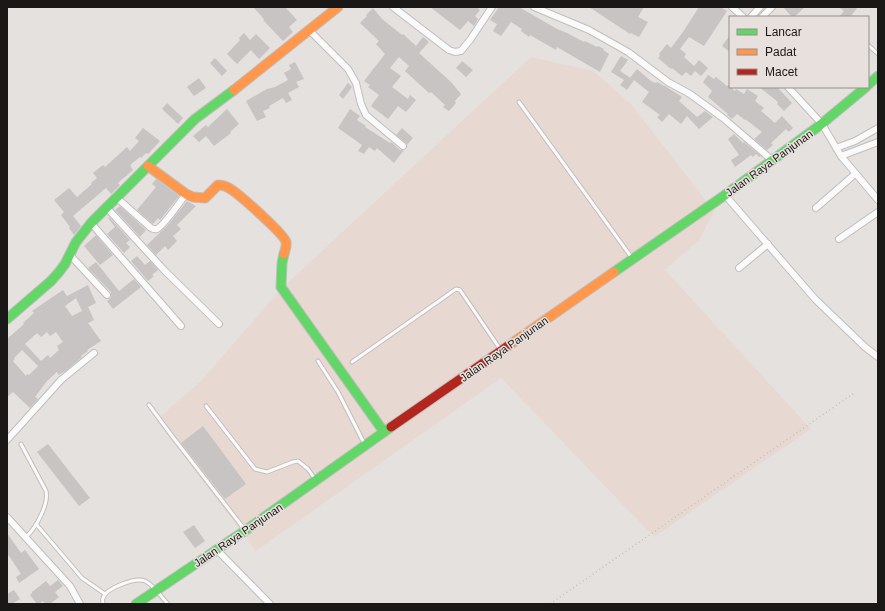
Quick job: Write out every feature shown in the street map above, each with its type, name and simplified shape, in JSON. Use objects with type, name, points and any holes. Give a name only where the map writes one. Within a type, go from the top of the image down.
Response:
[{"type":"main road","points":[[7,319],[51,281],[66,264],[76,242],[91,223],[195,119],[212,104],[233,92],[338,7]]},
{"type":"main road","points":[[869,84],[878,76]]},
{"type":"main road","name":"Jalan Raya Panjunan","points":[[136,604],[219,552],[246,530],[384,432],[633,259],[727,198],[772,160],[822,124],[865,88]]},
{"type":"main road","points":[[148,166],[186,194],[193,197],[205,198],[216,186],[224,185],[239,193],[283,236],[286,240],[287,248],[282,259],[281,287],[384,432]]},
{"type":"street","points":[[393,7],[449,50],[455,52],[461,51],[492,7]]},
{"type":"street","points":[[534,7],[589,30],[628,52],[668,82],[690,94],[723,118],[772,160]]},
{"type":"street","points":[[732,7],[742,16]]},
{"type":"street","points":[[752,16],[760,7]]},
{"type":"street","points":[[763,16],[772,7]]},
{"type":"street","points":[[309,30],[348,69],[353,76],[361,104],[366,115],[403,146]]},
{"type":"street","points":[[789,88],[822,124],[838,152],[878,200]]},
{"type":"street","points":[[838,152],[878,128]]},
{"type":"street","points":[[838,152],[878,142]]},
{"type":"street","points":[[816,208],[855,174]]},
{"type":"street","points":[[117,198],[151,228],[156,229],[168,217],[186,194]]},
{"type":"street","points":[[727,198],[816,299],[865,347],[878,357]]},
{"type":"street","points":[[107,208],[164,270],[219,324]]},
{"type":"street","points":[[839,240],[878,212]]},
{"type":"street","points":[[91,223],[181,326]]},
{"type":"street","points":[[739,268],[768,244]]},
{"type":"street","points":[[70,255],[107,295]]},
{"type":"street","points":[[7,440],[61,380],[94,354]]},
{"type":"street","points":[[7,517],[70,586],[80,604]]},
{"type":"street","points":[[219,552],[270,604]]},
{"type":"lane","points":[[869,47],[878,54]]},
{"type":"lane","points":[[519,102],[633,259]]},
{"type":"lane","points":[[352,362],[456,289],[460,290],[501,351]]},
{"type":"lane","points":[[318,361],[338,392],[365,446]]},
{"type":"lane","points":[[149,404],[172,436],[246,530]]},
{"type":"lane","points":[[206,406],[255,469],[268,472],[298,461],[308,469],[316,481]]},
{"type":"lane","points":[[21,444],[48,496],[46,504],[36,524],[26,537]]},
{"type":"lane","points":[[36,524],[82,578],[105,594]]},
{"type":"lane","points":[[103,604],[105,594],[116,587],[136,580],[146,582],[168,604]]},
{"type":"path","points":[[550,604],[854,393]]},
{"type":"shaded area","points":[[531,57],[593,71],[630,103],[714,211],[699,240],[665,270],[811,429],[654,537],[501,378],[256,551],[156,420],[201,381],[281,289]]},
{"type":"building","points":[[253,7],[285,7],[297,20],[289,27],[293,32],[283,41]]},
{"type":"building","points":[[430,7],[477,7],[480,10],[475,16],[478,19],[474,26],[468,21],[460,30]]},
{"type":"building","points":[[499,7],[519,7],[557,29],[584,42],[585,41],[604,49],[603,50],[609,54],[600,72],[557,47],[556,50],[530,35],[529,37],[521,31],[522,29],[511,22],[501,36],[493,31],[497,24],[490,20]]},
{"type":"building","points":[[589,7],[644,7],[638,17],[648,22],[639,37],[631,33],[630,34]]},
{"type":"building","points":[[699,7],[720,7],[727,11],[704,46],[689,37],[680,49],[686,54],[684,57],[694,66],[699,60],[708,68],[701,76],[695,71],[691,76],[686,72],[682,76],[658,58],[660,56],[659,54],[667,44],[671,48]]},
{"type":"building","points":[[783,7],[805,7],[795,16],[791,16]]},
{"type":"building","points":[[839,7],[858,7],[851,16],[840,16],[844,11]]},
{"type":"building","points":[[373,8],[382,19],[402,35],[403,34],[416,46],[423,37],[429,42],[419,53],[451,82],[461,94],[449,111],[443,107],[445,105],[431,92],[429,93],[405,71],[409,66],[399,57],[390,68],[401,76],[392,87],[408,99],[410,95],[416,100],[406,112],[398,106],[388,119],[371,106],[379,95],[368,87],[370,85],[364,81],[385,54],[376,44],[379,41],[360,23]]},
{"type":"building","points":[[244,33],[250,40],[256,34],[270,48],[259,59],[251,50],[237,64],[227,54],[240,40],[239,38]]},
{"type":"building","points":[[729,36],[729,51],[722,46]]},
{"type":"building","points":[[621,56],[628,60],[620,71],[630,78],[637,69],[651,81],[665,86],[682,97],[679,101],[697,117],[705,111],[713,117],[699,129],[687,116],[681,124],[669,114],[662,122],[657,117],[660,115],[642,102],[649,92],[634,80],[627,90],[620,85],[624,80],[611,72]]},
{"type":"building","points":[[215,58],[227,71],[222,76],[210,63]]},
{"type":"building","points":[[462,61],[473,70],[466,77],[456,68]]},
{"type":"building","points":[[295,62],[304,79],[296,82],[299,87],[288,93],[292,100],[286,103],[283,98],[269,106],[270,108],[263,111],[266,117],[257,121],[246,101],[267,89],[275,87],[288,80],[284,73],[291,69],[289,65]]},
{"type":"building","points":[[708,75],[714,79],[716,77],[735,91],[736,89],[744,94],[747,89],[758,96],[755,101],[764,108],[761,111],[775,123],[782,116],[793,128],[789,132],[786,129],[771,143],[773,145],[767,150],[754,139],[762,132],[737,114],[732,119],[727,115],[728,114],[708,97],[712,91],[703,82]]},
{"type":"building","points":[[199,78],[206,88],[194,96],[187,87]]},
{"type":"building","points":[[348,83],[352,87],[343,99],[339,95]]},
{"type":"building","points":[[760,88],[778,88],[792,103],[784,111],[777,104],[778,102]]},
{"type":"building","points":[[167,103],[183,118],[178,124],[162,109]]},
{"type":"building","points":[[227,109],[239,124],[230,132],[231,133],[214,146],[206,136],[199,142],[193,136],[206,125],[208,127]]},
{"type":"building","points":[[350,109],[360,116],[357,120],[366,126],[365,127],[390,143],[391,142],[400,150],[404,150],[394,163],[377,148],[375,151],[369,147],[364,154],[358,151],[362,145],[338,128]]},
{"type":"building","points":[[143,128],[160,141],[148,154],[146,153],[130,165],[133,170],[118,183],[120,185],[111,194],[106,188],[73,216],[81,226],[74,235],[61,215],[64,212],[54,200],[69,188],[77,197],[97,178],[93,173],[103,165],[105,167],[127,147],[130,151],[139,141],[135,138]]},
{"type":"building","points":[[402,128],[413,138],[407,145],[396,135]]},
{"type":"building","points":[[734,134],[743,143],[744,142],[761,156],[759,157],[756,154],[753,157],[751,155],[735,167],[731,160],[739,155],[728,139]]},
{"type":"building","points":[[156,179],[179,196],[160,220],[158,218],[153,224],[137,210],[156,187],[152,184]]},
{"type":"building","points":[[187,201],[196,206],[177,225],[181,229],[173,236],[177,241],[168,250],[165,246],[156,255],[147,245],[167,226]]},
{"type":"building","points":[[120,206],[146,230],[140,237],[115,210]]},
{"type":"building","points":[[109,217],[130,240],[126,243],[130,247],[124,253],[107,234],[115,227],[108,218]]},
{"type":"building","points":[[96,235],[113,255],[100,265],[84,246]]},
{"type":"building","points":[[137,256],[145,265],[150,261],[158,270],[148,281],[131,261]]},
{"type":"building","points":[[96,262],[119,291],[134,279],[141,287],[113,309],[107,301],[111,298],[111,292],[88,268]]},
{"type":"building","points":[[88,285],[96,303],[88,307],[94,320],[88,323],[101,341],[87,350],[88,351],[81,356],[82,357],[67,370],[59,375],[57,372],[47,381],[35,397],[38,399],[30,408],[13,392],[7,397],[7,339],[34,313],[32,311],[63,290],[67,296]],"holes":[[[76,298],[82,311],[72,316],[65,306]],[[47,332],[50,336],[56,332],[63,342],[57,346],[59,350],[50,358],[48,355],[41,361],[25,344],[37,333],[41,337]],[[22,350],[38,366],[26,376],[13,361],[15,359],[14,358]]]},
{"type":"building","points":[[203,426],[246,484],[225,499],[181,443]]},
{"type":"building","points":[[48,444],[90,498],[79,506],[37,452]]},
{"type":"building","points":[[194,525],[205,541],[195,548],[183,532]]},
{"type":"building","points":[[7,533],[21,553],[25,550],[39,569],[19,583],[16,577],[21,574],[7,553]]},
{"type":"building","points":[[58,580],[63,586],[55,592],[59,597],[50,604],[45,604],[43,601],[37,604],[30,595],[32,592],[46,581],[50,586]]},
{"type":"building","points":[[14,590],[20,599],[12,604],[7,604],[7,594]]},
{"type":"traffic: fast","points":[[869,84],[878,76]]},
{"type":"traffic: fast","points":[[614,272],[725,195],[819,126],[865,88]]},
{"type":"traffic: fast","points":[[7,319],[51,281],[59,272],[65,264],[76,242],[91,223],[195,119],[234,90]]},
{"type":"traffic: fast","points":[[284,254],[281,287],[384,432]]},
{"type":"traffic: fast","points":[[136,604],[246,530],[391,427]]},
{"type":"traffic: slow","points":[[234,90],[338,7]]},
{"type":"traffic: slow","points":[[148,166],[186,194],[193,197],[205,198],[218,185],[230,189],[262,215],[278,231],[286,242],[284,254]]},
{"type":"traffic: slow","points":[[508,346],[614,272]]},
{"type":"traffic: jam","points":[[391,427],[508,346]]}]
